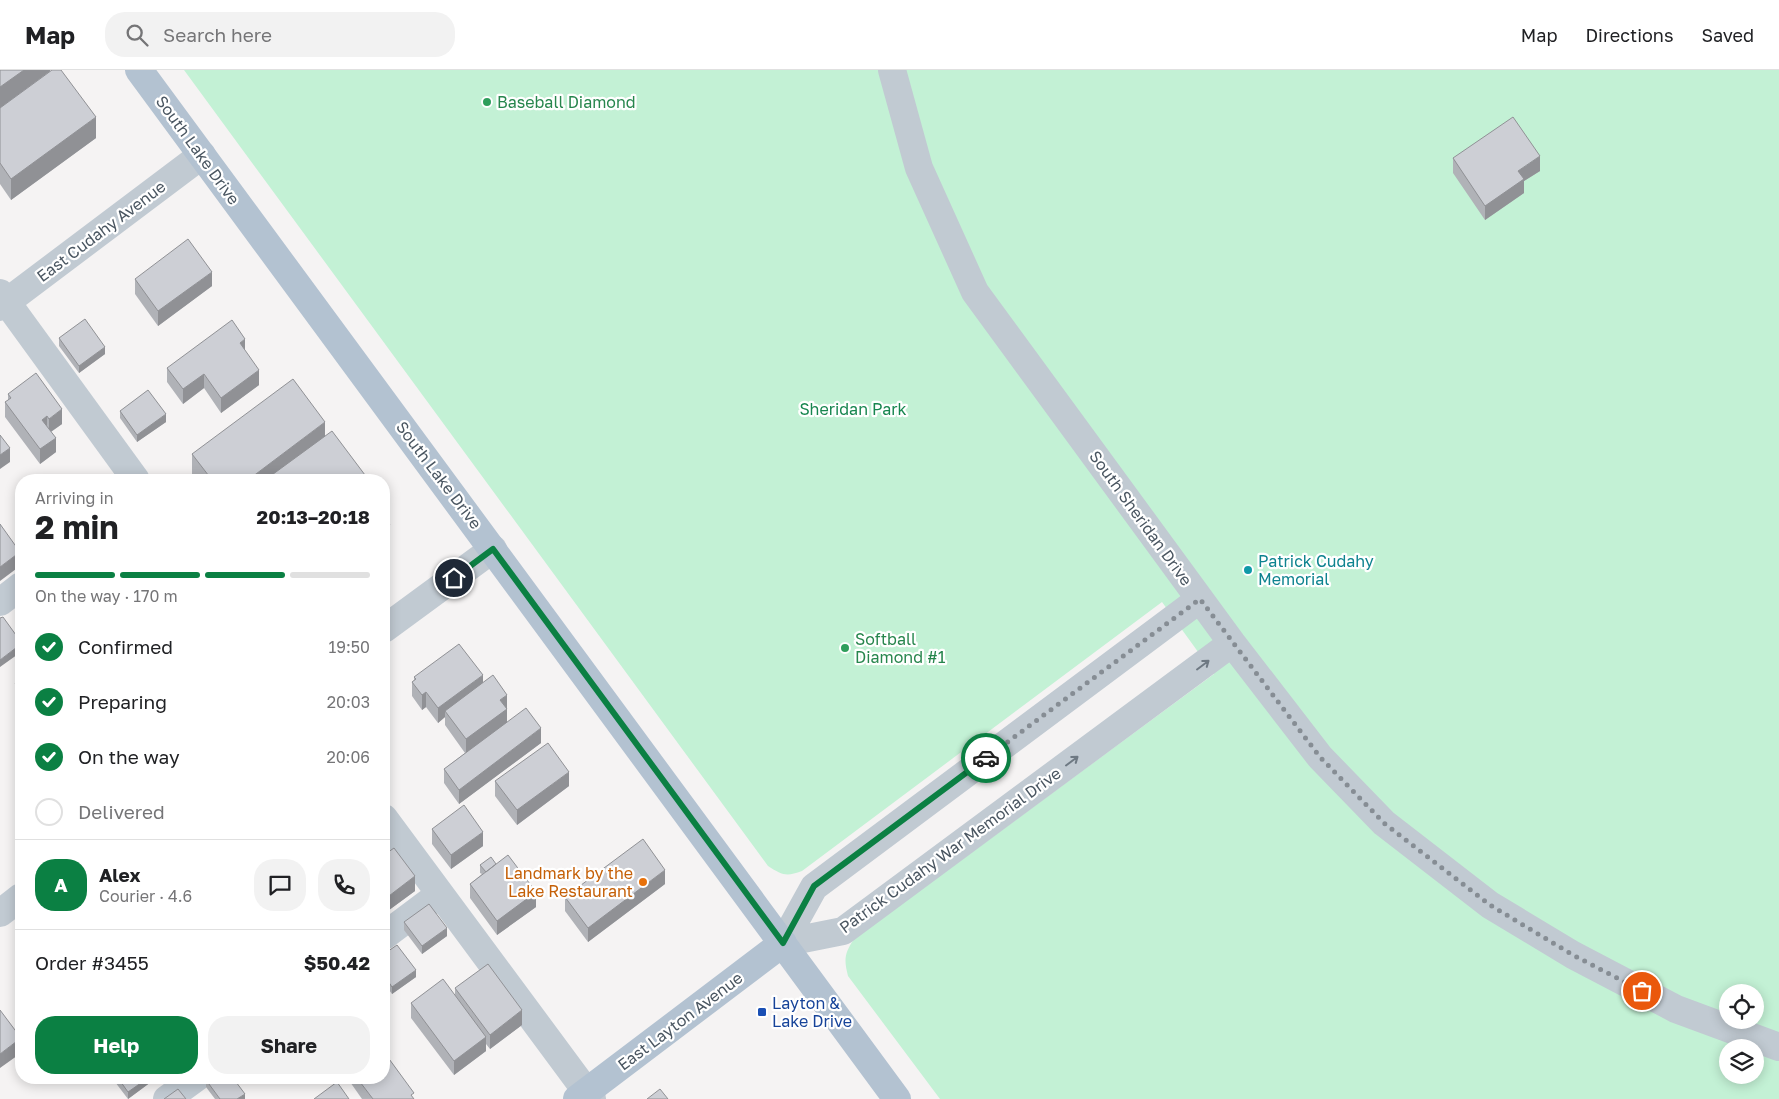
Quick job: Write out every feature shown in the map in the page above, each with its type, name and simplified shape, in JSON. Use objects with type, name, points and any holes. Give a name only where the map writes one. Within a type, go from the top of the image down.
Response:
[{"type":"main road","name":"South Lake Drive","points":[[139,70],[897,1099]]},
{"type":"main road","name":"East Layton Avenue","points":[[586,1097],[783,943]]},
{"type":"street","name":"South Sheridan Drive","points":[[892,70],[920,168],[975,292],[1232,643],[1320,757],[1384,823],[1490,905],[1573,955],[1676,1009],[1778,1046]]},
{"type":"street","name":"East Cudahy Avenue","points":[[2,300],[202,156]]},
{"type":"street","points":[[2,300],[132,474]]},
{"type":"street","points":[[390,625],[493,549]]},
{"type":"street","points":[[0,602],[15,591]]},
{"type":"street","points":[[783,943],[814,886],[1200,599]]},
{"type":"street","name":"Patrick Cudahy War Memorial Drive","points":[[783,943],[843,931],[1232,643]]},
{"type":"street","points":[[390,826],[586,1097]]},
{"type":"street","points":[[390,932],[440,894]]},
{"type":"street","points":[[0,913],[15,902]]},
{"type":"street","points":[[167,1099],[188,1084]]},
{"type":"green space","name":"Sheridan Park","points":[[184,70],[1779,70],[1779,1099],[940,1099],[848,976],[846,961],[848,949],[854,939],[1214,674],[1162,602],[802,871],[784,874],[768,866]]},
{"type":"building","points":[[0,70],[24,70],[0,87]]},
{"type":"building","points":[[52,70],[61,70],[96,117],[11,179],[0,163],[0,108]]},
{"type":"building","points":[[1513,117],[1540,156],[1518,171],[1524,179],[1485,206],[1453,158]]},
{"type":"building","points":[[188,239],[212,272],[158,311],[135,279]]},
{"type":"building","points":[[85,319],[105,347],[79,366],[59,338]]},
{"type":"building","points":[[232,320],[245,339],[240,343],[259,370],[221,398],[204,374],[183,389],[167,368]]},
{"type":"building","points":[[36,373],[62,409],[49,419],[47,416],[42,420],[56,438],[40,449],[5,402],[11,398],[8,394]]},
{"type":"building","points":[[293,379],[325,422],[256,474],[207,474],[192,454]]},
{"type":"building","points":[[148,390],[166,414],[137,435],[120,411]]},
{"type":"building","points":[[332,431],[364,474],[273,474]]},
{"type":"building","points":[[0,435],[10,448],[0,455]]},
{"type":"building","points":[[0,524],[15,545],[15,556],[0,567]]},
{"type":"building","points":[[3,617],[15,634],[15,649],[0,660],[0,618]]},
{"type":"building","points":[[459,644],[483,675],[438,708],[426,692],[422,695],[412,682],[416,679],[414,677]]},
{"type":"building","points":[[493,675],[507,695],[500,700],[507,709],[466,739],[445,711]]},
{"type":"building","points":[[526,708],[541,728],[459,790],[444,769]]},
{"type":"building","points":[[548,743],[569,772],[517,810],[495,781]]},
{"type":"building","points":[[464,805],[483,832],[451,855],[432,829]]},
{"type":"building","points":[[643,839],[665,870],[588,928],[565,897]]},
{"type":"building","points":[[394,848],[415,876],[390,895],[390,851]]},
{"type":"building","points":[[508,855],[536,892],[497,921],[470,884]]},
{"type":"building","points":[[491,857],[496,864],[486,872],[480,865]]},
{"type":"building","points":[[429,904],[447,928],[422,946],[404,922]]},
{"type":"building","points":[[397,945],[416,970],[392,987],[390,984],[390,950]]},
{"type":"building","points":[[488,964],[522,1010],[490,1035],[455,988]]},
{"type":"building","points":[[443,979],[486,1037],[454,1061],[411,1003]]},
{"type":"building","points":[[0,1010],[15,1030],[15,1043],[0,1054]]},
{"type":"building","points":[[390,1060],[414,1093],[411,1095],[414,1099],[373,1099],[362,1084],[390,1084]]},
{"type":"building","points":[[122,1084],[139,1084],[128,1092]]},
{"type":"building","points":[[209,1084],[238,1084],[245,1094],[237,1099],[220,1099]]},
{"type":"building","points":[[334,1084],[338,1084],[349,1099],[314,1099]]},
{"type":"building","points":[[178,1089],[186,1099],[164,1099]]},
{"type":"building","points":[[660,1089],[668,1099],[647,1099]]},
{"type":"way so far","points":[[986,758],[1200,599],[1320,757],[1384,823],[1490,905],[1573,955],[1642,991]]},
{"type":"place","name":"Baseball Diamond","points":[[487,102]]},
{"type":"place","name":"Patrick Cudahy Memorial","points":[[1248,570]]},
{"type":"place","name":"Softball Diamond #1","points":[[845,648]]},
{"type":"place","name":"Landmark by the Lake Restaurant","points":[[643,882]]},
{"type":"place","name":"Layton & Lake Drive","points":[[762,1012]]},
{"type":"route","points":[[454,578],[493,549],[783,943],[814,886],[986,758]]}]
